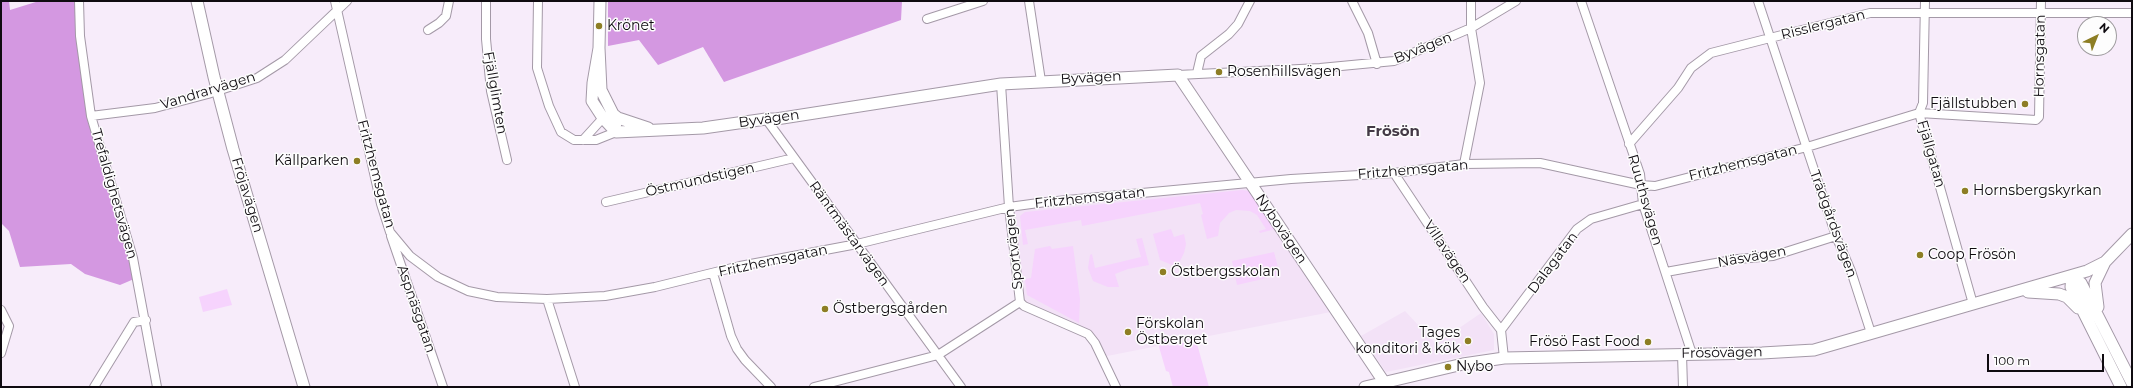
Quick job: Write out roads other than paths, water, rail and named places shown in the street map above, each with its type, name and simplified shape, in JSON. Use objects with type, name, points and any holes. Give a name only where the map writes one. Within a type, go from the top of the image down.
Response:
[{"type":"street","name":"Trefaldighetsvägen","points":[[79,1],[80,36],[91,116],[133,258],[146,320],[157,387]]},
{"type":"street","name":"Fröjavägen","points":[[197,1],[218,91],[304,387]]},
{"type":"street","name":"Fritzhemsgatan","points":[[335,1],[381,204],[390,232],[410,256],[438,277],[468,291],[497,297],[547,299],[605,296],[740,266],[857,244],[1009,207],[1046,202],[1250,183],[1394,172],[1464,164],[1540,163],[1641,185],[1655,186],[1806,147],[1919,113],[2036,120],[2039,117],[2039,112]]},
{"type":"street","name":"Vandrarvägen","points":[[91,116],[155,108],[218,91],[258,78],[285,60],[347,1]]},
{"type":"street","points":[[428,30],[439,23],[446,16],[448,1]]},
{"type":"street","name":"Fjällglimten","points":[[486,1],[487,46],[491,91],[507,160]]},
{"type":"street","points":[[538,1],[537,68],[539,76],[549,106],[561,132],[574,140],[596,140],[616,132],[612,117],[601,90],[598,48],[600,1]]},
{"type":"street","points":[[927,19],[983,1]]},
{"type":"street","points":[[1029,1],[1041,81]]},
{"type":"street","points":[[1197,73],[1201,56],[1229,34],[1238,24],[1250,1]]},
{"type":"street","points":[[1352,1],[1368,33],[1377,64]]},
{"type":"street","points":[[1464,164],[1480,83],[1471,28],[1471,1]]},
{"type":"street","name":"Byvägen","points":[[616,132],[653,129],[703,128],[766,119],[776,120],[1001,84],[1377,64],[1394,61],[1471,28],[1516,1]]},
{"type":"street","name":"Ruuthsvägen","points":[[1581,1],[1628,144],[1640,174],[1643,204],[1666,272],[1687,354],[1683,387]]},
{"type":"street","name":"Trädgårdsvägen","points":[[1758,1],[1836,236],[1851,271],[1872,333]]},
{"type":"street","name":"Fjällgatan","points":[[1925,1],[1923,103],[1919,113],[1974,304]]},
{"type":"street","name":"Hornsgatan","points":[[2039,112],[2041,1]]},
{"type":"street","name":"Risslergatan","points":[[1628,144],[1678,88],[1691,68],[1711,53],[1870,13],[1925,11],[2132,13]]},
{"type":"street","name":"Nybovägen","points":[[1178,75],[1384,382]]},
{"type":"street","name":"Sportvägen","points":[[1001,84],[1009,207],[1020,302],[1024,306],[1088,334],[1095,343],[1116,387]]},
{"type":"street","points":[[583,140],[612,117]]},
{"type":"street","name":"Byvägen","points":[[612,117],[653,129]]},
{"type":"street","name":"Räntmästarvägen","points":[[766,119],[961,387]]},
{"type":"street","name":"Östmundstigen","points":[[606,202],[794,158]]},
{"type":"street","name":"Villavägen","points":[[1394,172],[1501,330]]},
{"type":"street","name":"Dalagatan","points":[[1501,330],[1577,229],[1591,219],[1643,204]]},
{"type":"street","name":"Aspnäsgatan","points":[[390,232],[443,387]]},
{"type":"street","points":[[2100,320],[2094,290],[2095,283],[2105,262],[2132,234]]},
{"type":"street","name":"Näsvägen","points":[[1666,272],[1738,259],[1773,256],[1836,236]]},
{"type":"street","name":"Frösövägen","points":[[1365,387],[1463,364],[1504,358],[1814,350],[2072,276],[2087,271],[2105,262]]},
{"type":"street","points":[[713,273],[731,336],[737,349],[745,360],[771,387]]},
{"type":"street","points":[[2072,276],[2071,287],[2120,387]]},
{"type":"street","points":[[2072,276],[2081,283],[2132,383]]},
{"type":"street","points":[[2020,291],[2059,294],[2067,297],[2084,313]]},
{"type":"street","points":[[547,299],[575,387]]},
{"type":"street","points":[[814,387],[938,355],[1020,302]]},
{"type":"street","points":[[1,310],[9,326],[1,353]]},
{"type":"street","points":[[94,387],[134,322],[146,320]]},
{"type":"street","points":[[1501,330],[1504,358]]},
{"type":"place","name":"Krönet","points":[[599,26]]},
{"type":"place","name":"Rosenhillsvägen","points":[[1219,72]]},
{"type":"place","name":"Fjällstubben","points":[[2025,104]]},
{"type":"place","name":"Källparken","points":[[357,161]]},
{"type":"place","name":"Hornsbergskyrkan","points":[[1965,191]]},
{"type":"place","name":"Coop Frösön","points":[[1920,255]]},
{"type":"place","name":"Östbergsskolan","points":[[1163,272]]},
{"type":"place","name":"Östbergsgården","points":[[825,309]]},
{"type":"place","name":"Förskolan Östberget","points":[[1128,332]]},
{"type":"place","name":"Tages konditori & kök","points":[[1468,341]]},
{"type":"place","name":"Frösö Fast Food","points":[[1648,342]]},
{"type":"place","name":"Nybo","points":[[1448,367]]},
{"type":"district","name":"Frösön","points":[[1393,132]]}]
